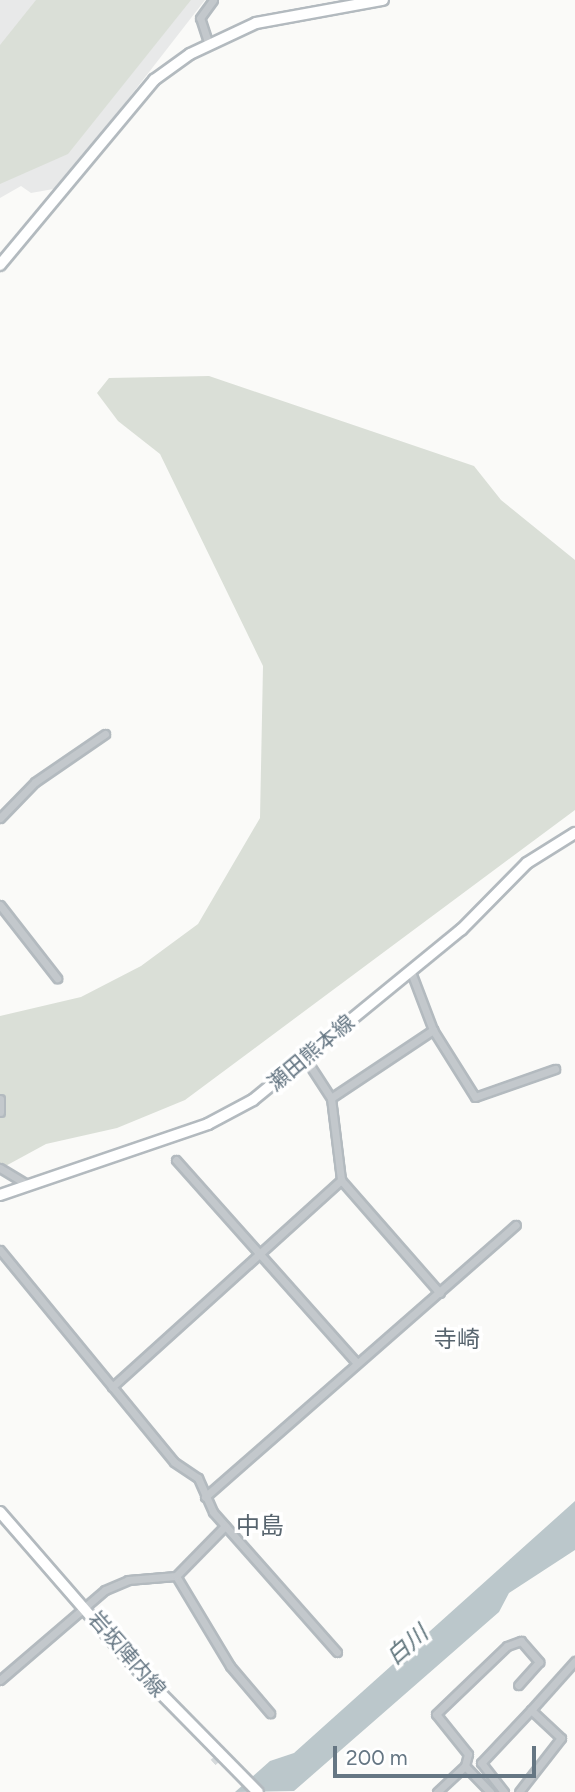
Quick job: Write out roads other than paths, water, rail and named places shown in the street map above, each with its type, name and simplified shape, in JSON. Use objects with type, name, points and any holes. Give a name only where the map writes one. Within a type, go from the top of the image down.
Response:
[{"type":"main road","points":[[0,265],[154,79],[208,42],[256,23],[383,0]]},
{"type":"main road","name":"瀬田熊本線","points":[[0,1195],[229,1115],[305,1058],[411,972],[527,863],[575,833]]},
{"type":"main road","name":"岩坂陣内線","points":[[0,1512],[147,1680],[258,1792]]},
{"type":"street","points":[[208,42],[200,18],[214,0]]},
{"type":"street","points":[[0,818],[35,782],[105,734]]},
{"type":"street","points":[[0,905],[57,978]]},
{"type":"street","points":[[411,972],[433,1030],[475,1097],[555,1069]]},
{"type":"street","points":[[331,1098],[433,1030]]},
{"type":"street","points":[[305,1058],[331,1098],[336,1129],[334,1147],[341,1180],[440,1293]]},
{"type":"street","points":[[0,1099],[0,1112]]},
{"type":"street","points":[[176,1160],[356,1362]]},
{"type":"street","points":[[0,1168],[27,1184]]},
{"type":"street","points":[[112,1387],[341,1180]]},
{"type":"street","points":[[205,1497],[356,1362],[440,1293],[516,1225]]},
{"type":"street","points":[[2,1255],[174,1462],[198,1478],[205,1497],[225,1526],[337,1652]]},
{"type":"street","points":[[0,1679],[85,1606],[128,1580],[176,1576],[225,1526]]},
{"type":"street","points":[[176,1576],[230,1666],[270,1713]]},
{"type":"street","points":[[438,1792],[466,1766],[468,1754],[436,1714],[515,1641],[529,1646],[539,1662],[518,1685]]},
{"type":"street","points":[[504,1792],[481,1763],[575,1661]]},
{"type":"street","points":[[519,1792],[561,1738],[531,1710]]},
{"type":"street","points":[[466,1766],[491,1792]]},
{"type":"tunnel","points":[[213,1762],[228,1749]]},
{"type":"district","name":"寺崎","points":[[457,1339]]},
{"type":"district","name":"中島","points":[[260,1526]]},
{"type":"water label","name":"白川","points":[[407,1645]]}]
